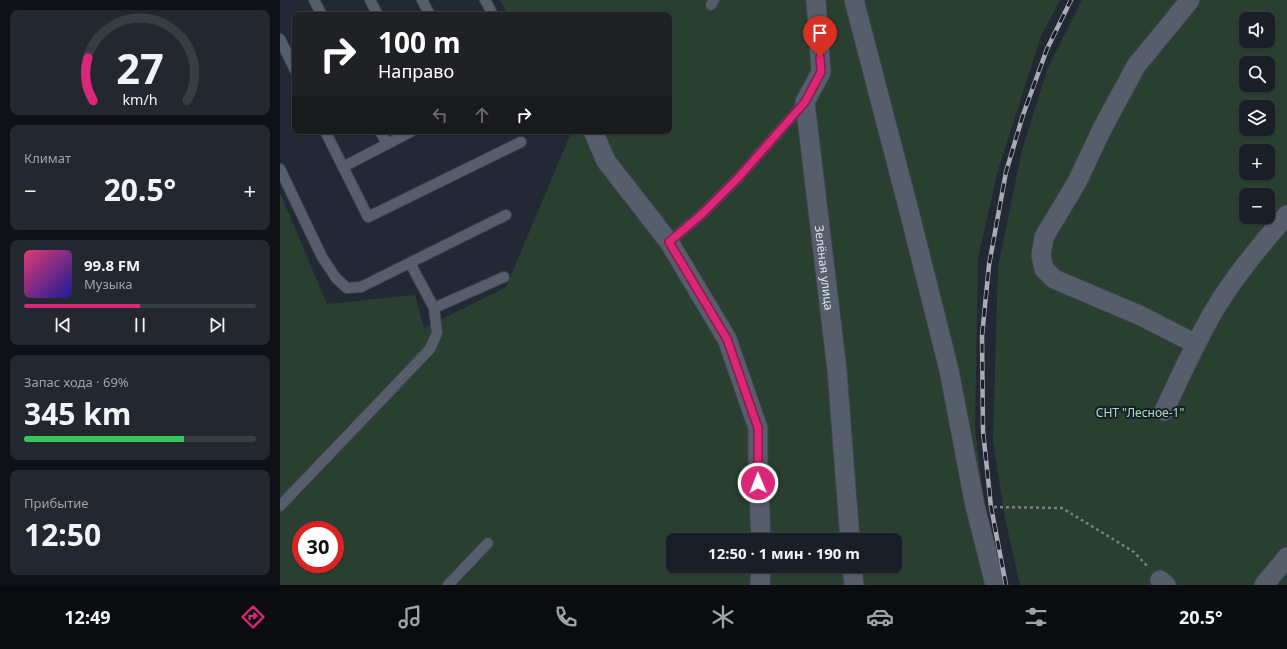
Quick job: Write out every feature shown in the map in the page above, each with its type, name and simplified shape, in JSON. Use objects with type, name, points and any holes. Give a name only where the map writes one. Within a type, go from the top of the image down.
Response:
[{"type":"street","points":[[805,102],[821,72],[816,0]]},
{"type":"street","points":[[854,0],[949,370],[975,506],[995,585]]},
{"type":"street","points":[[1190,0],[1136,66],[1103,127],[1077,182],[1044,237],[1041,255],[1044,269],[1054,280],[1139,315],[1196,344]]},
{"type":"street","name":"Зелёная улица","points":[[805,102],[837,370],[849,533]]},
{"type":"street","points":[[594,134],[606,161],[669,242],[727,339],[758,428],[761,533]]},
{"type":"street","points":[[1164,411],[1196,344],[1218,304],[1249,260],[1287,214]]},
{"type":"street","points":[[1264,585],[1287,557]]},
{"type":"street","points":[[760,585],[761,573]]},
{"type":"street","points":[[853,573],[854,585]]},
{"type":"lane","points":[[314,0],[320,12]]},
{"type":"lane","points":[[370,0],[376,12]]},
{"type":"lane","points":[[422,0],[428,12]]},
{"type":"lane","points":[[485,0],[491,12]]},
{"type":"lane","points":[[280,39],[292,64]]},
{"type":"lane","points":[[669,242],[702,214],[738,178],[805,102]]},
{"type":"lane","points":[[327,134],[368,218],[521,142]]},
{"type":"lane","points":[[382,134],[387,144]]},
{"type":"lane","points":[[343,166],[406,134]]},
{"type":"lane","points":[[280,169],[322,257],[336,278],[347,288],[361,287],[506,215]]},
{"type":"lane","points":[[280,506],[430,349],[437,333],[434,308],[410,263]]},
{"type":"lane","points":[[434,308],[504,277]]},
{"type":"lane","points":[[448,585],[488,543]]},
{"type":"path","points":[[975,506],[1062,508],[1134,552],[1163,583]]},
{"type":"green space","points":[[500,0],[1060,0],[1041,36],[998,170],[978,258],[975,428],[987,530],[1000,585],[280,585],[280,193],[327,304],[415,295],[424,328],[506,287],[571,134],[672,134],[672,12],[506,12]]},
{"type":"green space","name":"СНТ \"Лесное-1\"","points":[[1082,0],[1287,0],[1287,585],[1020,585],[1005,518],[993,440],[998,267],[1022,150],[1048,67]]},
{"type":"railway","points":[[1006,585],[991,507],[983,431],[982,336],[989,265],[1006,172],[1023,115],[1047,49],[1071,0]]},
{"type":"route","points":[[758,483],[758,428],[727,339],[669,242],[702,214],[738,178],[805,102],[821,72],[820,57]]}]
